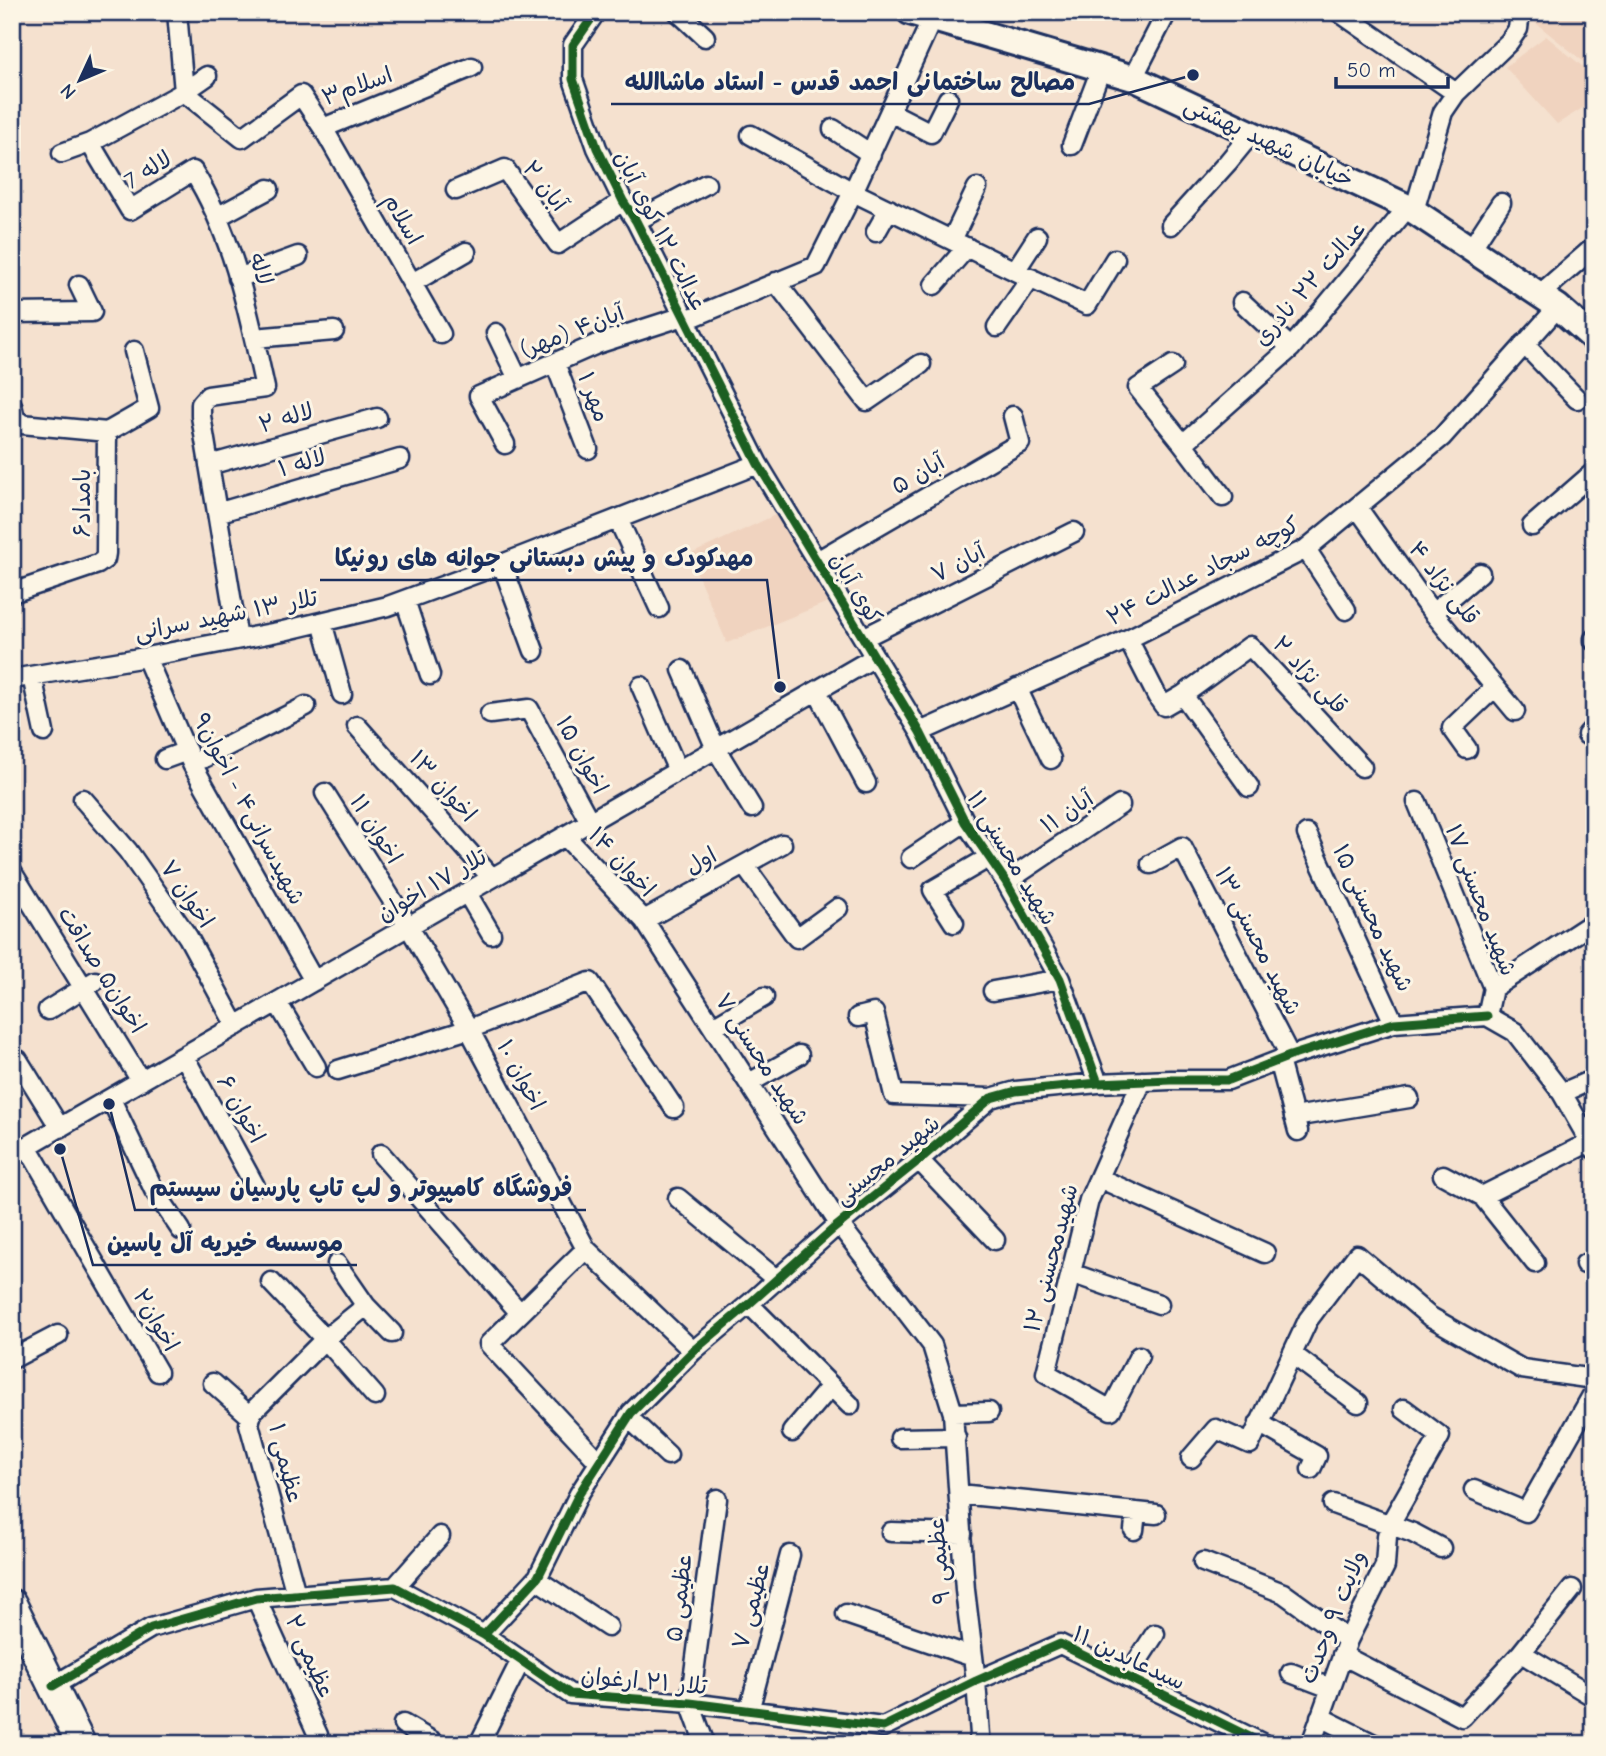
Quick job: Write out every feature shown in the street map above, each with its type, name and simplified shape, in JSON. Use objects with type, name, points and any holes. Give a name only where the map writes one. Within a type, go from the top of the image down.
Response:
[{"type":"main road","name":"خیابان شهید بهشتی","points":[[924,15],[1133,78],[1411,209],[1548,301],[1592,335]]},
{"type":"main road","points":[[13,1609],[81,1744]]},
{"type":"street","points":[[177,12],[184,92]]},
{"type":"street","name":"عدالت ۱۲ کوی آبان","points":[[596,12],[573,45],[573,79],[597,148],[758,464]]},
{"type":"street","points":[[678,12],[705,37]]},
{"type":"street","points":[[1133,78],[1167,12]]},
{"type":"street","points":[[1339,12],[1455,93]]},
{"type":"street","points":[[1411,209],[1441,115],[1455,93],[1509,42],[1518,29],[1520,12]]},
{"type":"street","name":"آبان۴ (مهر)","points":[[505,444],[479,396],[597,344],[685,318],[816,266],[890,112],[924,15]]},
{"type":"street","name":"اسلام۳","points":[[184,92],[243,138],[301,95],[323,128],[472,67]]},
{"type":"street","points":[[1072,145],[1101,69]]},
{"type":"street","points":[[62,153],[90,143],[184,92],[206,76]]},
{"type":"street","points":[[890,112],[931,133],[948,99]]},
{"type":"street","name":"اسلام","points":[[323,128],[441,334]]},
{"type":"street","points":[[833,130],[871,154]]},
{"type":"street","points":[[1171,225],[1251,134]]},
{"type":"street","points":[[751,135],[853,192],[1087,305],[1115,259]]},
{"type":"street","name":"لاله 7","points":[[90,143],[130,210],[193,171]]},
{"type":"street","name":"آبان ۲","points":[[456,190],[505,169],[558,244],[623,201]]},
{"type":"street","name":"لاله","points":[[193,171],[206,191],[227,242],[265,388],[208,396],[201,404],[209,465]]},
{"type":"street","points":[[636,221],[706,184]]},
{"type":"street","points":[[934,285],[960,244],[977,188]]},
{"type":"street","points":[[217,217],[269,189]]},
{"type":"street","points":[[1471,249],[1502,204]]},
{"type":"street","points":[[876,232],[889,209]]},
{"type":"street","name":"عدالت ۲۲ نادری","points":[[1183,444],[1291,348],[1411,209]]},
{"type":"street","points":[[997,327],[1023,274],[1037,237]]},
{"type":"street","name":"کوچه سجاد عدالت ۲۴","points":[[920,732],[1128,639],[1306,549],[1442,437],[1524,344],[1548,301],[1594,247]]},
{"type":"street","points":[[412,283],[466,252]]},
{"type":"street","points":[[238,278],[298,256]]},
{"type":"street","points":[[776,282],[867,401],[921,364]]},
{"type":"street","points":[[12,313],[92,312],[79,285]]},
{"type":"street","points":[[1242,302],[1291,348]]},
{"type":"street","points":[[254,338],[334,331]]},
{"type":"street","points":[[496,334],[519,379]]},
{"type":"street","points":[[1524,344],[1577,399]]},
{"type":"street","points":[[12,405],[15,418],[22,424],[107,432],[149,408],[134,351]]},
{"type":"street","name":"مهر ۱","points":[[555,363],[588,449]]},
{"type":"street","points":[[1173,365],[1138,388],[1223,497]]},
{"type":"street","name":"آبان ۵","points":[[817,561],[1020,443],[1013,416]]},
{"type":"street","name":"لاله ۲","points":[[209,465],[377,418]]},
{"type":"street","name":"بامداد۶","points":[[12,593],[98,564],[105,559],[107,432]]},
{"type":"street","name":"لاله ۱","points":[[217,513],[400,459]]},
{"type":"street","name":"تلار ۱۳ شهید سرانی","points":[[12,679],[146,657],[388,606],[502,565],[758,464]]},
{"type":"street","name":"کوی آبان","points":[[758,464],[920,732]]},
{"type":"street","points":[[209,465],[238,639]]},
{"type":"street","points":[[1532,526],[1594,472]]},
{"type":"street","name":"قلی نژاد ۴","points":[[1357,508],[1433,613],[1515,710]]},
{"type":"street","points":[[618,519],[659,608]]},
{"type":"street","name":"آبان ۷","points":[[863,638],[1074,532]]},
{"type":"street","points":[[1306,549],[1346,610]]},
{"type":"street","points":[[502,565],[534,651]]},
{"type":"street","points":[[1433,613],[1480,573]]},
{"type":"street","points":[[405,600],[430,675]]},
{"type":"street","points":[[322,622],[342,694]]},
{"type":"street","points":[[1128,639],[1164,706],[1183,695],[1249,787]]},
{"type":"street","name":"قلی نژاد ۲","points":[[1183,695],[1250,646],[1362,766]]},
{"type":"street","name":"شهیدسرانی۴ - اخوان۹","points":[[146,657],[189,757],[314,981]]},
{"type":"street","name":"تلار ۱۷ اخوان","points":[[20,1151],[875,657]]},
{"type":"street","points":[[682,670],[716,749],[752,808]]},
{"type":"street","points":[[32,676],[44,732]]},
{"type":"street","points":[[640,686],[678,771]]},
{"type":"street","points":[[1467,749],[1452,729],[1495,687]]},
{"type":"street","points":[[1017,688],[1051,759]]},
{"type":"street","points":[[817,691],[866,783]]},
{"type":"street","points":[[165,759],[189,757],[306,706]]},
{"type":"street","name":"اخوان ۱۵","points":[[490,714],[529,709],[590,822]]},
{"type":"street","name":"اخوان ۱۳","points":[[357,726],[492,878]]},
{"type":"street","name":"شهید محسنی ۱۱","points":[[920,732],[965,822],[1006,882],[1060,979],[1098,1083]]},
{"type":"street","name":"اخوان ۱۱","points":[[325,793],[409,927]]},
{"type":"street","name":"اخوان ۷","points":[[83,799],[128,851],[188,937],[236,1026]]},
{"type":"street","name":"شهید محسنی ۱۷","points":[[1417,802],[1493,988],[1487,1016]]},
{"type":"street","name":"آبان ۱۱","points":[[1006,882],[1120,805]]},
{"type":"street","points":[[911,858],[965,822]]},
{"type":"street","name":"شهید محسنی ۱۵","points":[[1307,834],[1394,1023]]},
{"type":"street","name":"اخوان ۱۴","points":[[565,836],[644,920]]},
{"type":"street","name":"اول","points":[[644,920],[782,844]]},
{"type":"street","name":"شهید محسنی ۱۳","points":[[1151,864],[1182,847],[1284,1058],[1296,1124],[1409,1098]]},
{"type":"street","points":[[954,923],[933,890],[988,858]]},
{"type":"street","points":[[744,865],[797,938],[838,908]]},
{"type":"street","name":"اخوان۵ صداقت","points":[[15,882],[89,984],[141,1081]]},
{"type":"street","points":[[467,893],[491,934]]},
{"type":"street","name":"شهید محسنی ۷","points":[[644,920],[839,1224],[932,1345],[953,1413]]},
{"type":"street","name":"اخوان ۱۰","points":[[409,927],[469,1029],[586,1249],[693,1350]]},
{"type":"street","points":[[1493,988],[1591,929]]},
{"type":"street","points":[[993,991],[1060,979]]},
{"type":"street","points":[[338,1070],[469,1029],[590,982],[674,1108]]},
{"type":"street","points":[[48,1010],[89,984]]},
{"type":"street","points":[[713,1027],[765,997]]},
{"type":"street","points":[[277,1002],[316,1067]]},
{"type":"street","points":[[858,1017],[874,1013],[894,1095],[990,1098]]},
{"type":"street","points":[[1482,1196],[1592,1146],[1562,1093],[1516,1032],[1487,1016]]},
{"type":"street","name":"شهید محسنی","points":[[484,1635],[536,1579],[579,1494],[628,1417],[693,1350],[990,1098],[1016,1091],[1098,1083],[1228,1080],[1284,1058],[1394,1023],[1487,1016]]},
{"type":"street","points":[[749,1083],[799,1055]]},
{"type":"street","name":"اخوان ۶","points":[[184,1056],[255,1186]]},
{"type":"street","points":[[18,1060],[60,1128]]},
{"type":"street","points":[[1562,1093],[1594,1079]]},
{"type":"street","name":"شهیدمحسنی ۱۲","points":[[1139,1356],[1111,1410],[1046,1373],[1089,1200],[1142,1082]]},
{"type":"street","points":[[111,1099],[154,1190],[181,1230]]},
{"type":"street","name":"اخوان۲","points":[[20,1151],[158,1372]]},
{"type":"street","points":[[381,1154],[520,1313]]},
{"type":"street","points":[[919,1160],[995,1241]]},
{"type":"street","points":[[1443,1175],[1482,1196],[1535,1263]]},
{"type":"street","points":[[1099,1178],[1265,1252]]},
{"type":"street","points":[[678,1198],[776,1279]]},
{"type":"street","points":[[586,1249],[489,1343],[599,1462]]},
{"type":"street","points":[[1191,1458],[1216,1429],[1250,1444],[1308,1320],[1357,1255],[1429,1315],[1522,1369],[1594,1379]]},
{"type":"street","points":[[337,1264],[366,1306],[392,1333]]},
{"type":"street","points":[[1071,1273],[1159,1304]]},
{"type":"street","points":[[271,1282],[375,1396]]},
{"type":"street","points":[[749,1304],[850,1405]]},
{"type":"street","name":"عظیمی ۱","points":[[296,1594],[249,1424],[252,1412],[325,1339],[366,1306]]},
{"type":"street","points":[[12,1359],[58,1335]]},
{"type":"street","points":[[1292,1354],[1358,1403]]},
{"type":"street","points":[[213,1383],[251,1416]]},
{"type":"street","points":[[792,1432],[831,1386]]},
{"type":"street","points":[[1474,1490],[1526,1512],[1594,1392]]},
{"type":"street","name":"ولایت ۹ وحدت","points":[[1311,1744],[1345,1648],[1385,1566],[1390,1524],[1440,1436],[1404,1409]]},
{"type":"street","points":[[953,1413],[989,1412]]},
{"type":"street","name":"عظیمی ۹","points":[[953,1413],[965,1590],[983,1741]]},
{"type":"street","points":[[628,1417],[668,1455]]},
{"type":"street","points":[[1259,1423],[1317,1456],[1311,1469]]},
{"type":"street","points":[[900,1438],[956,1437]]},
{"type":"street","points":[[959,1494],[1135,1521],[1156,1514]]},
{"type":"street","name":"عظیمی ۵","points":[[690,1703],[717,1499]]},
{"type":"street","points":[[1332,1504],[1413,1533],[1441,1548]]},
{"type":"street","points":[[891,1532],[961,1534]]},
{"type":"street","points":[[53,1686],[150,1628],[256,1598],[395,1587],[440,1536]]},
{"type":"street","name":"عظیمی ۷","points":[[749,1711],[790,1555]]},
{"type":"street","points":[[1203,1562],[1283,1593],[1345,1648],[1462,1717],[1521,1653],[1572,1589]]},
{"type":"street","points":[[536,1579],[608,1627]]},
{"type":"street","name":"تلار ۲۱ ارغوان","points":[[395,1587],[484,1635],[570,1694],[690,1703],[882,1735],[976,1681]]},
{"type":"street","name":"عظیمی ۲","points":[[256,1598],[318,1735]]},
{"type":"street","points":[[846,1614],[973,1657]]},
{"type":"street","points":[[1127,1676],[1155,1634]]},
{"type":"street","name":"سیدعابدین ۱۱","points":[[976,1681],[1060,1644],[1127,1676],[1238,1738],[1264,1744]]},
{"type":"street","points":[[1521,1653],[1594,1697]]},
{"type":"street","points":[[479,1744],[521,1660]]},
{"type":"street","points":[[1291,1673],[1330,1688]]},
{"type":"street","points":[[690,1703],[705,1744]]},
{"type":"street","points":[[1320,1717],[1374,1744]]},
{"type":"street","points":[[403,1724],[437,1744]]},
{"type":"shaded area","points":[[1537,12],[1594,12],[1594,70],[1532,20]]},
{"type":"shaded area","points":[[1546,36],[1594,76],[1594,101],[1557,124],[1505,67]]},
{"type":"shaded area","points":[[788,509],[838,598],[727,643],[689,555]]},
{"type":"cycle path","points":[[596,12],[573,45],[573,79],[597,148],[758,464],[920,732],[965,822],[1006,882],[1060,979],[1098,1083]]},
{"type":"cycle path","points":[[484,1635],[538,1577],[579,1494],[631,1413],[693,1351],[832,1230],[991,1098],[1016,1091],[1098,1083],[1228,1080],[1290,1056],[1394,1023],[1487,1016]]},
{"type":"cycle path","points":[[53,1686],[151,1628],[256,1598],[395,1587],[484,1635],[570,1694],[690,1703],[883,1727],[976,1681],[1060,1644],[1264,1744]]},
{"type":"place","name":"مصالح ساختمانی احمد قدس - استاد ماشاالله","points":[[1193,75]]},
{"type":"place","name":"مهدکودک و پیش دبستانی جوانه های رونیکا","points":[[780,687]]},
{"type":"place","name":"فروشگاه کامپیوتر و لپ تاپ پارسیان سیستم","points":[[109,1104]]},
{"type":"place","name":"موسسه خیریه آل یاسین","points":[[60,1149]]}]
